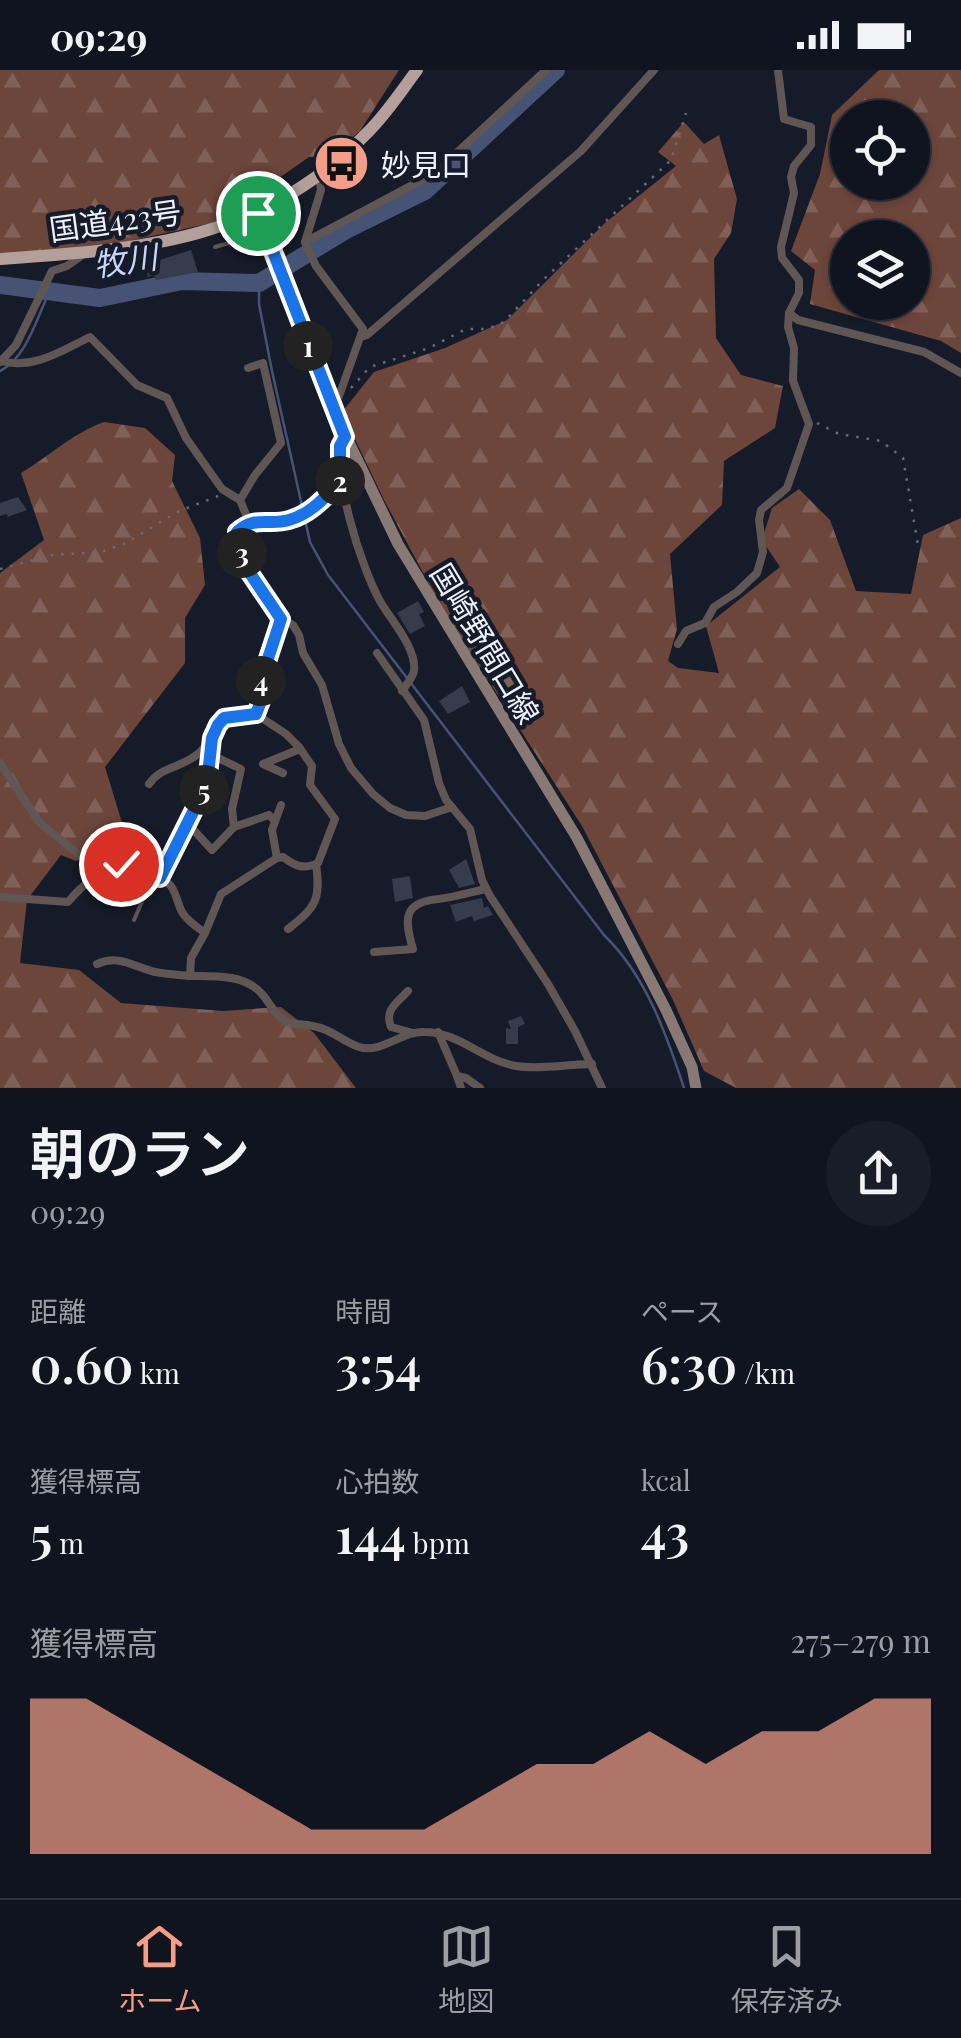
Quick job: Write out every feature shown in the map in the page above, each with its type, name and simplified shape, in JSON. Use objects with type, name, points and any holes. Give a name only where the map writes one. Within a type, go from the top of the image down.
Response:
[{"type":"highway","name":"国道423号","points":[[0,259],[172,242],[258,213],[319,175],[372,129],[417,70]]},
{"type":"main road","name":"国崎野間口線","points":[[258,213],[335,401],[345,437],[398,544],[576,838],[666,1010],[692,1067],[696,1088]]},
{"type":"street","points":[[305,242],[435,173],[546,70]]},
{"type":"street","points":[[360,337],[368,335],[581,150],[654,70]]},
{"type":"street","points":[[678,644],[686,630],[705,622],[714,607],[757,573],[764,552],[759,520],[762,510],[787,488],[808,422],[793,381],[794,348],[788,327],[789,313],[799,292],[798,280],[782,258],[781,247],[794,193],[794,166],[812,146],[813,135],[811,127],[784,119],[778,70]]},
{"type":"street","points":[[319,175],[321,190],[305,242],[316,266],[363,330],[335,401]]},
{"type":"street","points":[[0,361],[16,345],[52,271],[85,253]]},
{"type":"street","points":[[789,313],[798,320],[924,352],[961,372]]},
{"type":"street","points":[[0,361],[17,365],[45,359],[90,337],[137,386],[167,398],[186,438],[222,488],[240,500],[248,522]]},
{"type":"street","points":[[240,500],[254,475],[281,443],[263,363],[248,368]]},
{"type":"street","points":[[345,437],[340,446],[340,482],[377,596],[412,658],[414,672],[402,691]]},
{"type":"street","points":[[340,482],[312,509],[295,518],[248,522],[237,532],[245,566],[281,619],[293,625],[327,698],[339,744],[372,794],[406,815],[425,816],[452,807]]},
{"type":"street","points":[[256,714],[261,701],[260,683],[281,619]]},
{"type":"street","points":[[377,654],[424,720],[438,783],[470,829],[486,890],[548,984],[602,1088]]},
{"type":"street","points":[[149,784],[162,770],[184,764],[212,738],[224,718],[256,714],[286,734],[312,766],[310,785],[334,819],[316,864],[320,889],[316,900],[308,913],[288,928]]},
{"type":"street","points":[[157,876],[207,784],[212,738]]},
{"type":"street","points":[[283,773],[263,764],[300,749]]},
{"type":"street","points":[[212,755],[241,769],[232,810],[234,827]]},
{"type":"street","points":[[0,763],[39,822],[99,871]]},
{"type":"street","points":[[278,858],[272,830],[281,805]]},
{"type":"street","points":[[188,824],[212,850],[234,827],[268,815],[274,820]]},
{"type":"street","points":[[190,976],[191,958],[221,894],[278,858],[296,866],[316,864]]},
{"type":"street","points":[[0,896],[68,902],[99,871],[121,864],[136,865],[172,885],[184,916],[205,933]]},
{"type":"street","points":[[374,952],[413,949],[407,921],[415,904],[425,898],[486,890]]},
{"type":"street","points":[[98,964],[108,959],[120,960],[150,971],[245,982],[260,991],[286,1022],[320,1027],[360,1047],[386,1044],[413,1033]]},
{"type":"street","points":[[408,991],[389,1010],[391,1027],[454,1036],[488,1058],[516,1066],[592,1064]]},
{"type":"street","points":[[438,1032],[462,1088]]},
{"type":"street","points":[[457,1076],[480,1088]]},
{"type":"lane","points":[[215,248],[266,233]]},
{"type":"lane","points":[[134,920],[157,876]]},
{"type":"path","points":[[335,401],[370,367],[429,348],[466,329],[486,329],[504,322],[544,278],[670,160],[686,113]]},
{"type":"path","points":[[808,422],[840,434],[881,440],[903,458],[918,545]]},
{"type":"path","points":[[0,569],[52,555],[101,552],[177,512],[228,492]]},
{"type":"green space","points":[[0,70],[399,70],[360,131],[331,155],[309,157],[279,178],[270,192],[257,187],[223,199],[216,222],[97,248],[0,254]]},
{"type":"green space","points":[[879,70],[961,70],[961,353],[941,341],[867,320],[930,320],[930,220],[830,220],[830,310],[810,304],[815,270],[791,251],[820,174],[830,125],[830,200],[930,200],[930,100],[848,100]]},
{"type":"green space","points":[[684,122],[704,144],[719,135],[737,199],[731,233],[714,259],[716,338],[741,375],[783,386],[775,428],[724,461],[722,505],[670,554],[677,629],[668,661],[678,668],[719,673],[706,626],[780,567],[762,540],[772,508],[799,489],[830,520],[856,591],[911,594],[923,535],[961,518],[961,1088],[736,1088],[704,1071],[673,1000],[582,826],[442,608],[342,412],[374,372],[445,348],[507,320],[605,223],[676,166],[658,152]]},
{"type":"green space","points":[[104,422],[145,428],[175,455],[172,481],[200,538],[205,585],[185,618],[185,663],[105,767],[127,839],[76,861],[61,855],[27,900],[20,963],[79,970],[121,1003],[223,1011],[281,1007],[314,1033],[356,1088],[0,1088],[0,573],[44,540],[21,473]]},
{"type":"building","points":[[191,250],[198,272],[156,280],[154,275],[148,277],[144,265]]},
{"type":"building","points":[[18,497],[27,510],[0,516],[0,503]]},
{"type":"building","points":[[418,601],[425,626],[410,634],[397,613]]},
{"type":"building","points":[[462,686],[470,702],[448,714],[439,701]]},
{"type":"building","points":[[466,859],[475,884],[459,888],[449,870]]},
{"type":"building","points":[[410,876],[413,898],[395,902],[392,879]]},
{"type":"building","points":[[482,898],[484,908],[488,906],[493,915],[456,922],[450,905]]},
{"type":"building","points":[[521,1016],[525,1024],[518,1027],[518,1044],[506,1044],[506,1028],[511,1029],[508,1021]]},
{"type":"waterway","name":"牧川","points":[[0,285],[100,298],[182,281],[259,283],[346,230],[425,191],[556,70]]},
{"type":"waterway","points":[[259,283],[259,304],[272,371],[310,542],[328,575],[632,968],[662,1026],[684,1088]]},
{"type":"waterway","points":[[0,371],[24,347],[50,291]]},
{"type":"place","name":"妙見口","points":[[342,164]]},
{"type":"route","points":[[121,864],[136,865],[160,878],[207,784],[212,738],[218,725],[224,718],[256,714],[261,701],[260,683],[281,619],[245,566],[237,532],[248,522],[295,518],[312,509],[340,482],[340,446],[345,437],[258,213]]}]
